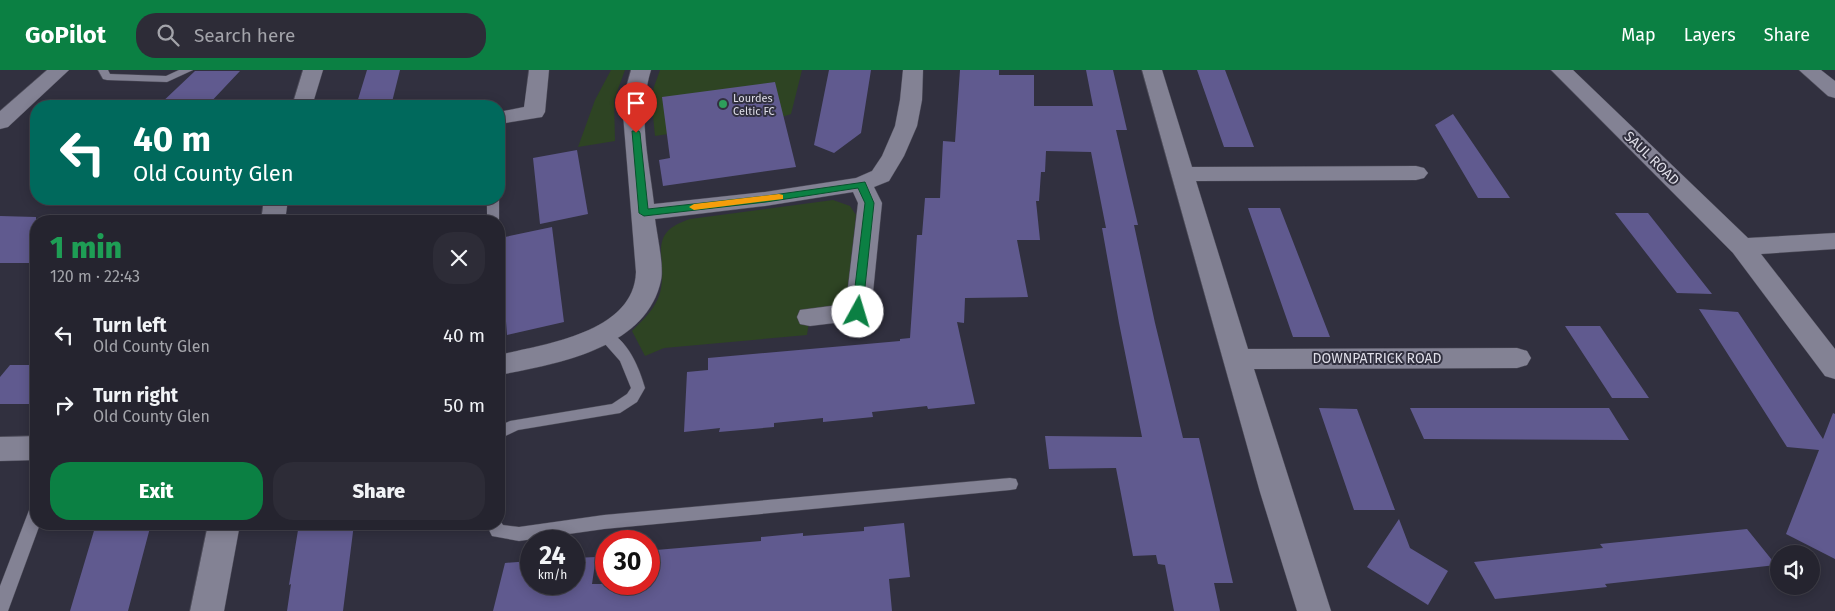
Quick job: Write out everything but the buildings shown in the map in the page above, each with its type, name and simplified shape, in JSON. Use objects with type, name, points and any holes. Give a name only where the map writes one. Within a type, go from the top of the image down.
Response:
[{"type":"street","points":[[0,122],[59,70]]},
{"type":"street","points":[[304,100],[313,70]]},
{"type":"street","points":[[505,117],[534,112],[539,70]]},
{"type":"street","points":[[505,364],[589,343],[623,322],[642,301],[648,280],[644,213],[636,150],[634,100],[641,70]]},
{"type":"street","points":[[644,213],[766,199],[861,184],[881,176],[893,156],[906,126],[911,100],[913,70]]},
{"type":"street","points":[[1152,70],[1276,492],[1314,611]]},
{"type":"street","name":"SAUL ROAD","points":[[1560,70],[1742,247],[1835,369]]},
{"type":"street","points":[[1809,70],[1835,92]]},
{"type":"street","points":[[1183,174],[1416,173]]},
{"type":"street","points":[[810,318],[858,312],[870,203],[861,184]]},
{"type":"street","points":[[1742,247],[1835,241]]},
{"type":"street","name":"DOWNPATRICK ROAD","points":[[1238,359],[1517,358]]},
{"type":"street","points":[[0,448],[30,448]]},
{"type":"street","points":[[207,611],[223,530]]},
{"type":"lane","points":[[103,70],[107,77],[167,79],[188,70]]},
{"type":"lane","points":[[505,430],[515,425],[614,409],[632,398],[638,388],[632,369],[615,343],[604,335]]},
{"type":"lane","points":[[497,530],[519,534],[604,522],[1010,484]]},
{"type":"lane","points":[[0,609],[30,529]]},
{"type":"green space","points":[[611,70],[625,70],[614,100],[615,141],[578,147],[595,100]]},
{"type":"green space","name":"Lourdes Celtic FC","points":[[660,70],[802,70],[791,114],[782,117],[655,136],[651,95]]},
{"type":"green space","points":[[833,200],[850,206],[856,215],[847,296],[837,306],[811,309],[807,335],[664,348],[645,356],[632,331],[645,318],[658,299],[662,280],[661,248],[667,232],[676,225],[690,219]]},
{"type":"slow traffic","points":[[694,207],[779,197]]},
{"type":"place","name":"Lourdes Celtic FC","points":[[723,104]]},
{"type":"route","points":[[636,133],[636,150],[644,213],[766,199],[861,184],[870,203],[858,312]]}]
